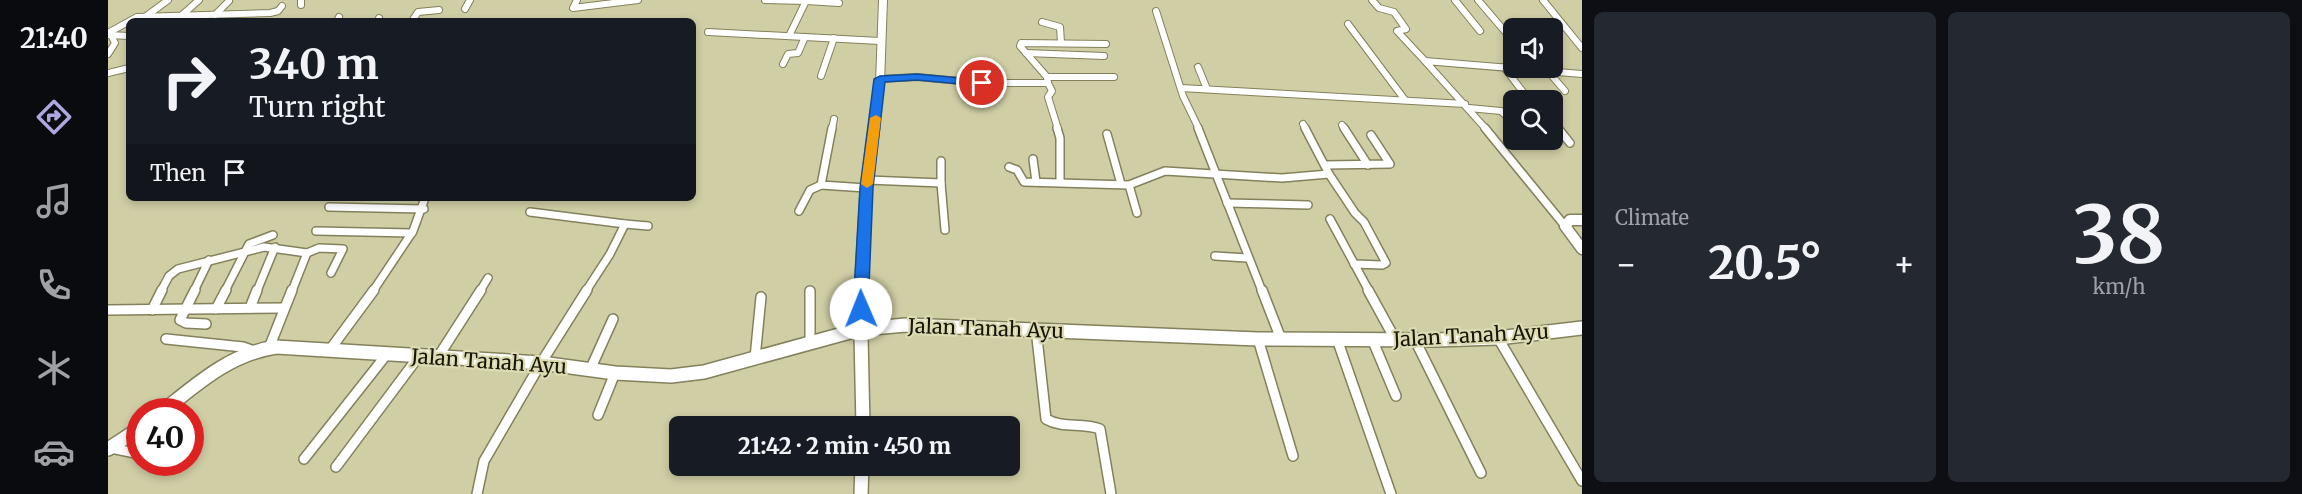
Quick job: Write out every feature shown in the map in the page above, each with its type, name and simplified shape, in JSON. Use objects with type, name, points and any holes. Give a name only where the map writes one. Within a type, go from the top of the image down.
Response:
[{"type":"street","points":[[145,17],[168,0]]},
{"type":"street","points":[[181,16],[199,0]]},
{"type":"street","points":[[465,9],[470,0]]},
{"type":"street","points":[[577,0],[573,8],[638,0]]},
{"type":"street","points":[[765,0],[815,0],[839,3]]},
{"type":"street","points":[[863,416],[860,278],[867,184],[880,81],[883,0]]},
{"type":"street","points":[[1372,0],[1378,8],[1394,12],[1406,29],[1397,31],[1467,106],[1582,249]]},
{"type":"street","points":[[1455,0],[1480,31]]},
{"type":"street","points":[[1478,0],[1503,29]]},
{"type":"street","points":[[1543,0],[1582,48]]},
{"type":"street","points":[[215,15],[229,1]]},
{"type":"street","points":[[789,36],[806,1]]},
{"type":"street","points":[[132,18],[270,13],[278,11],[282,6]]},
{"type":"street","points":[[414,18],[418,12],[439,9]]},
{"type":"street","points":[[1156,11],[1188,110],[1218,176],[1247,258],[1281,339]]},
{"type":"street","points":[[109,35],[126,22]]},
{"type":"street","points":[[1042,22],[1060,27],[1061,43]]},
{"type":"street","points":[[1348,24],[1405,100]]},
{"type":"street","points":[[708,32],[880,41]]},
{"type":"street","points":[[109,35],[126,36]]},
{"type":"street","points":[[108,54],[116,43],[109,35]]},
{"type":"street","points":[[783,64],[788,54],[798,53],[805,37]]},
{"type":"street","points":[[821,76],[834,38]]},
{"type":"street","points":[[1060,182],[1062,159],[1055,117],[1049,100],[1052,92],[1047,80],[1020,46],[1022,42],[1106,44]]},
{"type":"street","points":[[1026,53],[1104,56]]},
{"type":"street","points":[[1425,61],[1503,67]]},
{"type":"street","points":[[1198,67],[1207,89]]},
{"type":"street","points":[[108,73],[126,69]]},
{"type":"street","points":[[1563,72],[1582,74]]},
{"type":"street","points":[[880,81],[917,77],[982,83],[1114,77]]},
{"type":"street","points":[[1512,78],[1521,90]]},
{"type":"street","points":[[1554,78],[1565,91]]},
{"type":"street","points":[[1181,88],[1405,100],[1467,106],[1503,113]]},
{"type":"street","points":[[821,185],[834,119]]},
{"type":"street","points":[[1303,124],[1329,174],[1355,213],[1365,222],[1386,262],[1382,265],[1354,264]]},
{"type":"street","points":[[1342,125],[1368,165]]},
{"type":"street","points":[[1107,134],[1137,213]]},
{"type":"street","points":[[1563,134],[1570,143]]},
{"type":"street","points":[[1325,165],[1391,164],[1371,135]]},
{"type":"street","points":[[1033,159],[1036,182]]},
{"type":"street","points":[[941,161],[945,230]]},
{"type":"street","points":[[1010,167],[1017,170],[1023,181],[1125,184],[1159,172],[1282,178],[1329,174]]},
{"type":"street","points":[[799,212],[810,190],[821,185],[941,183]]},
{"type":"street","points":[[329,351],[412,233],[424,208],[425,201]]},
{"type":"street","points":[[1227,203],[1308,205]]},
{"type":"street","points":[[329,207],[424,208]]},
{"type":"street","points":[[530,212],[648,226]]},
{"type":"street","points":[[1330,219],[1395,339]]},
{"type":"street","points":[[1565,226],[1570,220],[1582,220]]},
{"type":"street","points":[[477,494],[484,461],[541,363],[610,254],[625,224]]},
{"type":"street","points":[[316,231],[412,233]]},
{"type":"street","points":[[216,309],[244,250],[251,243],[273,235]]},
{"type":"street","points":[[250,308],[275,247]]},
{"type":"street","points":[[152,310],[172,273],[244,250],[275,247],[307,253],[319,248],[343,249],[331,273]]},
{"type":"street","points":[[269,348],[307,253]]},
{"type":"street","points":[[1215,256],[1247,258]]},
{"type":"street","points":[[206,324],[180,321],[183,310],[208,260]]},
{"type":"street","points":[[438,357],[488,278]]},
{"type":"street","points":[[810,291],[810,342]]},
{"type":"street","points":[[755,358],[762,297]]},
{"type":"street","points":[[108,310],[284,308]]},
{"type":"street","points":[[590,370],[613,319]]},
{"type":"street","name":"Jalan Tanah Ayu","points":[[181,398],[229,363],[254,351],[269,348],[541,363],[651,376],[691,374],[861,329],[921,325],[1258,339],[1415,340],[1498,338],[1582,328]]},
{"type":"street","points":[[1036,329],[1046,419],[1054,423],[1093,426],[1100,429],[1111,494]]},
{"type":"street","points":[[1498,338],[1582,481]]},
{"type":"street","points":[[166,339],[243,347],[254,351]]},
{"type":"street","points":[[1258,339],[1293,456]]},
{"type":"street","points":[[1337,339],[1391,494]]},
{"type":"street","points":[[1372,339],[1396,396]]},
{"type":"street","points":[[1415,340],[1482,473]]},
{"type":"street","points":[[304,459],[387,354]]},
{"type":"street","points":[[336,467],[419,356]]},
{"type":"street","points":[[598,415],[615,373]]},
{"type":"street","points":[[109,448],[126,437]]},
{"type":"street","points":[[109,448],[126,451]]},
{"type":"street","points":[[861,494],[862,476]]},
{"type":"slow traffic","points":[[867,184],[876,118]]},
{"type":"route","points":[[861,309],[860,278],[866,188],[880,79],[917,77],[982,83]]}]
